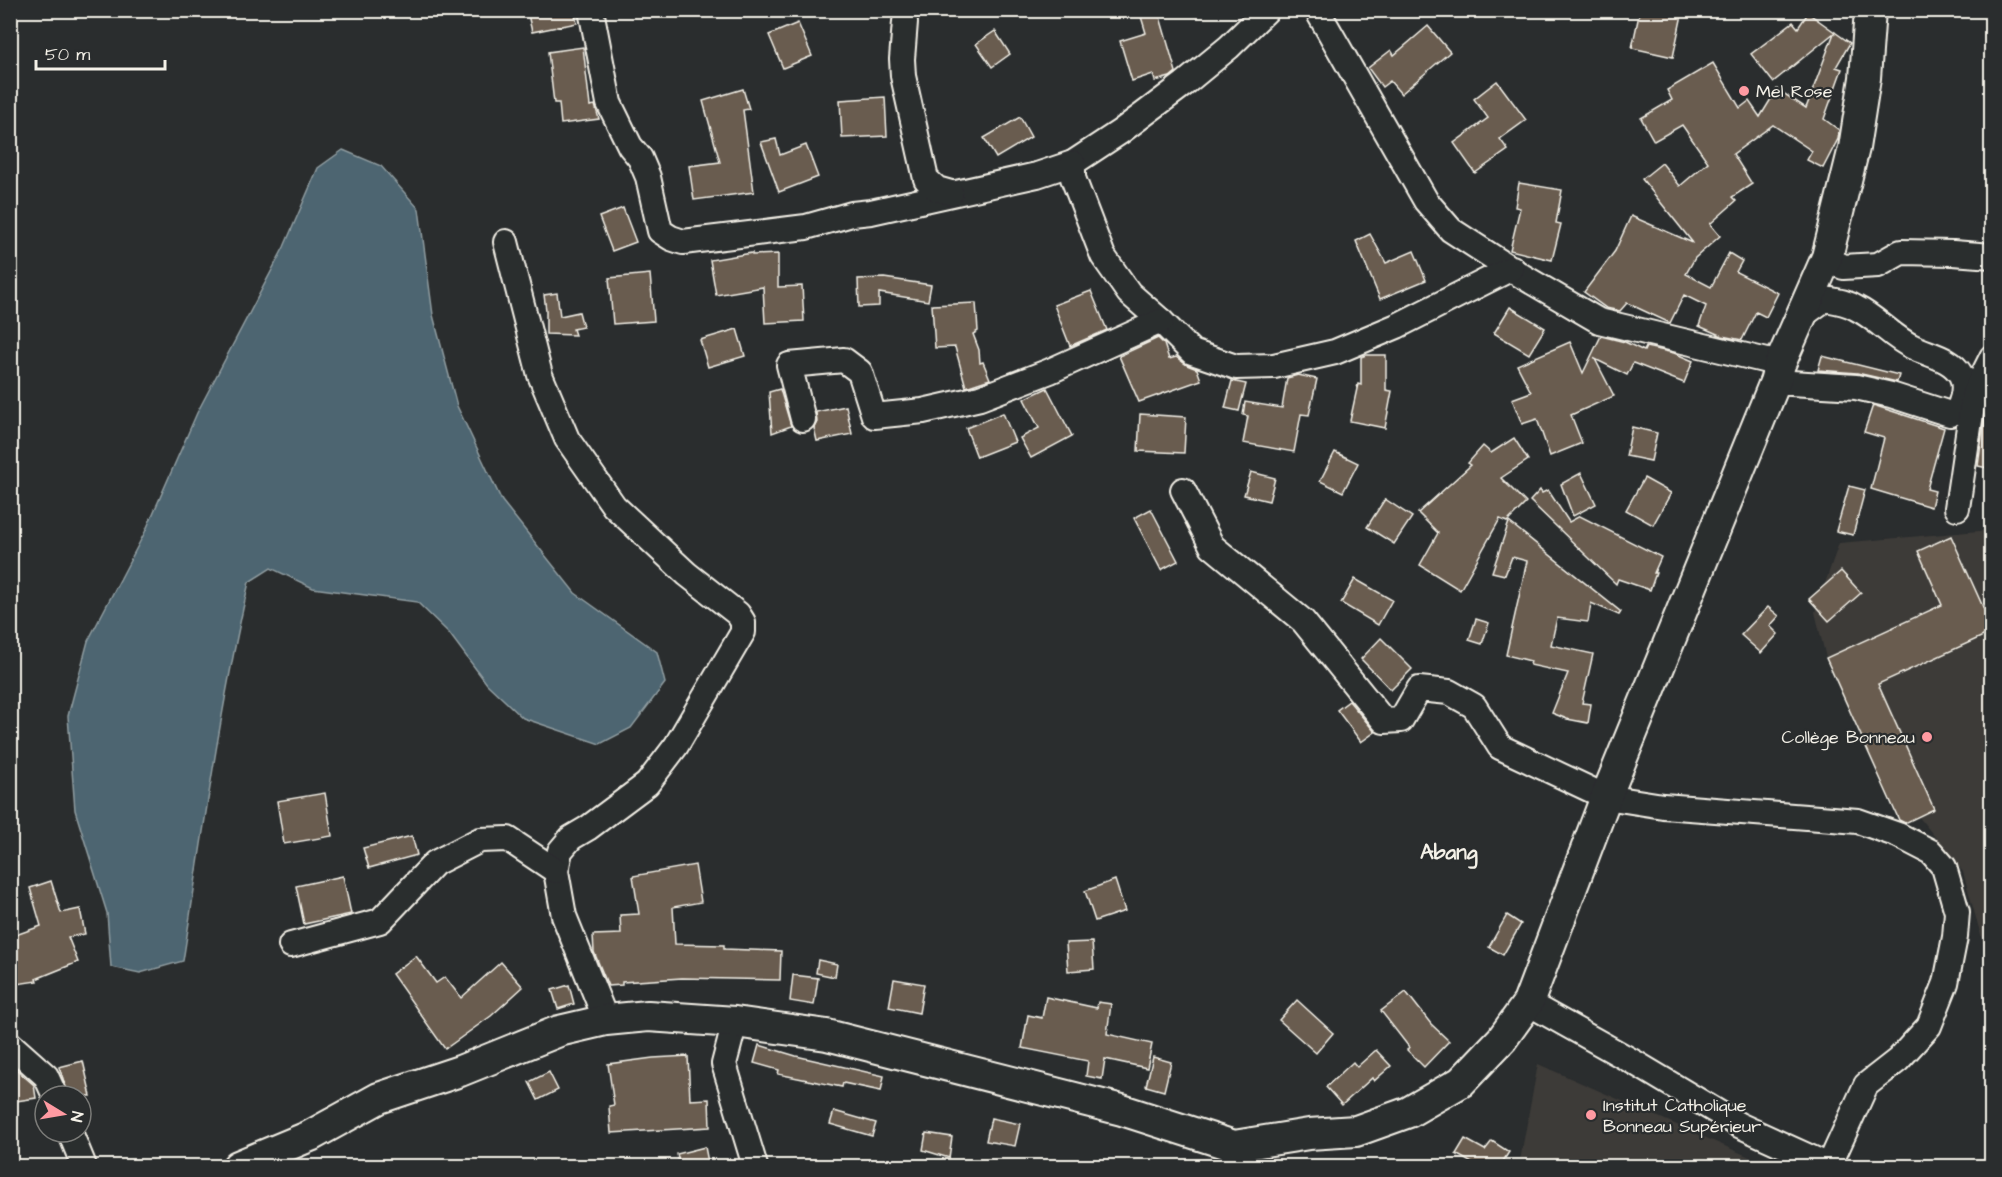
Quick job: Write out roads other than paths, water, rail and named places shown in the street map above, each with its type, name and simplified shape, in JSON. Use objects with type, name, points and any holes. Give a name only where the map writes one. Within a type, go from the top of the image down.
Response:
[{"type":"main road","points":[[238,1167],[310,1136],[379,1098],[460,1071],[559,1031],[606,1020],[648,1016],[735,1022],[827,1035],[1122,1110],[1234,1146],[1309,1134],[1356,1131],[1409,1112],[1461,1082],[1502,1039],[1528,1003],[1606,797],[1777,373],[1827,256],[1854,148],[1865,78],[1870,10]]},
{"type":"street","points":[[591,10],[609,103],[648,177],[660,231],[683,242],[806,227],[852,214],[871,212],[1037,175],[1073,164],[1184,84],[1229,47],[1267,10]]},
{"type":"street","points":[[1317,10],[1426,201],[1451,230],[1522,276],[1599,321],[1777,373],[1892,395],[1950,414],[1958,410],[1964,397],[1964,388],[1961,375],[1948,361],[1911,346],[1858,308],[1843,301],[1825,299],[1803,315]]},
{"type":"street","points":[[905,22],[903,76],[926,179],[937,189],[951,193]]},
{"type":"street","points":[[1073,164],[1073,178],[1103,256],[1129,293],[1192,352],[1236,367],[1274,366],[1346,347],[1397,326],[1512,268]]},
{"type":"street","points":[[506,242],[540,375],[567,439],[614,506],[687,574],[738,614],[743,622],[743,632],[675,746],[647,784],[571,838],[560,851],[556,871],[564,916],[606,1020]]},
{"type":"street","points":[[1827,256],[1842,267],[1878,265],[1901,252],[1992,256]]},
{"type":"street","points":[[803,419],[789,364],[844,360],[860,372],[874,416],[923,411],[980,398],[1050,371],[1161,321]]},
{"type":"street","points":[[1957,508],[1974,393],[1992,357]]},
{"type":"street","points":[[1183,490],[1212,546],[1303,621],[1384,722],[1401,720],[1419,689],[1449,692],[1474,706],[1500,747],[1606,797],[1663,806],[1857,821],[1898,835],[1931,852],[1944,867],[1957,912],[1955,937],[1946,983],[1929,1026],[1898,1060],[1866,1085],[1829,1167],[1739,1125],[1528,1003]]},
{"type":"street","points":[[291,945],[380,921],[435,863],[480,840],[508,839],[556,871]]},
{"type":"street","points":[[735,1022],[724,1064],[756,1167]]},
{"type":"street","points":[[10,1044],[46,1076],[50,1084]]},
{"type":"street","points":[[75,1144],[84,1167]]},
{"type":"water","points":[[343,150],[381,166],[419,209],[433,315],[457,406],[502,501],[575,593],[657,652],[665,683],[631,728],[600,744],[523,718],[487,684],[449,633],[417,602],[313,588],[271,568],[249,582],[221,723],[183,961],[140,973],[111,967],[107,913],[75,810],[68,716],[88,641],[145,532],[197,413],[284,247],[318,168]]},
{"type":"place","name":"Mel Rose","points":[[1744,91]]},
{"type":"place","name":"Collège Bonneau","points":[[1927,737]]},
{"type":"place","name":"Institut Catholique Bonneau Supérieur","points":[[1591,1115]]},
{"type":"district","name":"Abang","points":[[1449,852]]}]
